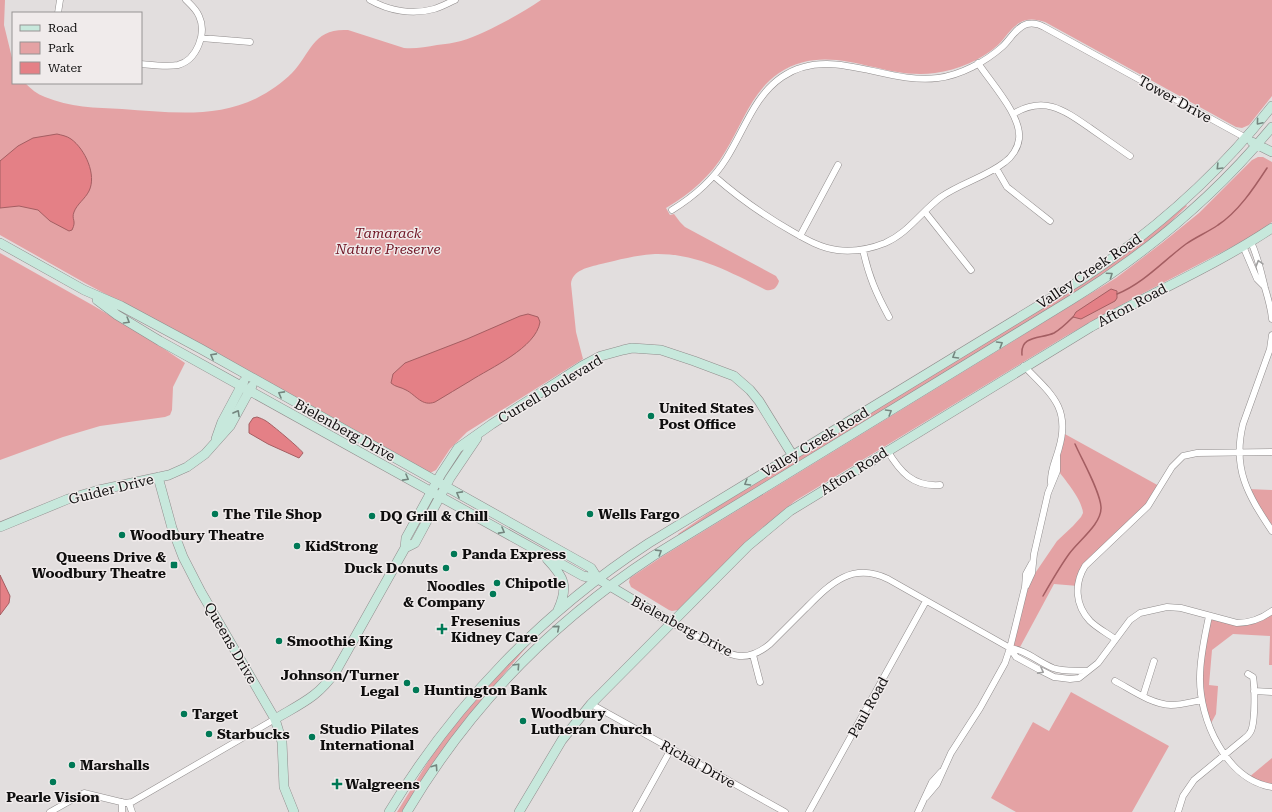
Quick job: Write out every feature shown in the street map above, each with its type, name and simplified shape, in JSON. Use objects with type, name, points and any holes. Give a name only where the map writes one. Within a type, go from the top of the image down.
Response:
[{"type":"street","points":[[58,12],[60,0]]},
{"type":"street","points":[[142,64],[178,65],[190,59],[197,50],[203,31],[200,18],[194,8],[186,0]]},
{"type":"street","points":[[370,0],[392,9],[406,11],[435,9],[455,0]]},
{"type":"street","name":"Tower Drive","points":[[672,210],[693,196],[714,176],[726,160],[755,106],[766,90],[780,78],[797,69],[816,64],[835,63],[904,78],[928,79],[949,75],[978,63],[996,52],[1021,27],[1027,24],[1040,25],[1272,152]]},
{"type":"street","points":[[201,38],[250,42]]},
{"type":"street","points":[[714,176],[760,213],[814,243],[837,250],[863,250],[875,247],[896,238],[945,195],[996,168],[1010,158],[1017,146],[1019,132],[1018,125],[1013,114],[978,63]]},
{"type":"street","points":[[1013,114],[1030,106],[1048,105],[1056,107],[1073,116],[1130,156]]},
{"type":"street","name":"Valley Creek Road","points":[[389,812],[429,751],[465,705],[516,649],[556,613],[598,579],[649,543],[1112,259],[1154,227],[1213,174],[1246,138],[1272,106]]},
{"type":"street","name":"Valley Creek Road","points":[[407,812],[450,746],[474,714],[548,636],[609,586],[653,556],[1105,279],[1147,248],[1188,214],[1226,178],[1272,127]]},
{"type":"street","points":[[800,236],[838,165]]},
{"type":"street","points":[[996,168],[1007,187],[1050,221]]},
{"type":"street","points":[[925,212],[971,270]]},
{"type":"street","name":"Afton Road","points":[[519,812],[562,740],[591,704],[748,546],[786,514],[1024,366],[1111,315],[1251,242],[1272,228]]},
{"type":"street","points":[[1251,242],[1259,263],[1272,319]]},
{"type":"street","name":"Bielenberg Drive","points":[[0,243],[84,290],[144,319],[592,568],[598,579]]},
{"type":"street","points":[[1243,246],[1257,279],[1264,286]]},
{"type":"street","points":[[863,250],[873,287],[889,317]]},
{"type":"street","name":"Bielenberg Drive","points":[[84,290],[117,315],[245,388],[583,576],[598,579],[728,654],[739,657],[753,655],[770,644],[828,586],[846,576],[865,573],[879,576],[1010,648],[1016,658],[1054,677],[1070,679],[1079,678],[1098,663],[1130,620],[1140,613],[1167,606],[1181,608],[1237,623],[1245,623],[1260,619],[1272,611]]},
{"type":"street","points":[[1272,335],[1271,349],[1240,434],[1239,452],[1242,477],[1248,494],[1272,531]]},
{"type":"street","name":"Currell Boulevard","points":[[275,719],[310,699],[327,683],[336,671],[405,548],[406,538],[431,492],[458,448],[519,406],[582,366],[601,356],[623,350],[651,349],[674,353],[734,376],[743,383],[759,401],[793,456]]},
{"type":"street","points":[[918,812],[932,782],[943,770],[958,741],[1005,663],[1025,587],[1026,574],[1032,563],[1051,484],[1051,473],[1063,433],[1063,421],[1058,404],[1052,395],[1024,366]]},
{"type":"street","name":"Guider Drive","points":[[0,527],[68,499],[99,490],[158,477],[179,471],[192,464],[205,454],[214,442],[230,426],[245,388],[251,378]]},
{"type":"street","name":"Currell Boulevard","points":[[405,548],[415,543],[440,497],[480,433]]},
{"type":"street","points":[[887,450],[898,467],[907,476],[925,485],[940,485]]},
{"type":"street","points":[[1115,639],[1090,621],[1080,605],[1078,586],[1081,572],[1085,566],[1148,506],[1172,467],[1183,456],[1197,453],[1272,452]]},
{"type":"street","name":"Queens Drive","points":[[158,477],[172,528],[183,557],[201,592],[275,719],[282,742],[284,787],[294,812]]},
{"type":"street","points":[[541,552],[562,577],[564,584],[563,597],[556,613]]},
{"type":"street","name":"Paul Road","points":[[809,812],[926,601]]},
{"type":"street","points":[[1209,616],[1200,667],[1202,700],[1208,724],[1225,754],[1240,771],[1247,777],[1261,784],[1272,787]]},
{"type":"street","points":[[753,655],[760,682]]},
{"type":"street","points":[[1143,696],[1154,660]]},
{"type":"street","points":[[1178,812],[1183,796],[1190,784],[1247,737],[1251,730],[1254,691],[1253,677],[1248,674]]},
{"type":"street","points":[[1115,681],[1155,702],[1171,705],[1202,700]]},
{"type":"street","points":[[1254,691],[1272,692]]},
{"type":"street","name":"Richal Drive","points":[[591,704],[784,812]]},
{"type":"street","points":[[50,812],[84,793],[129,803],[275,719]]},
{"type":"street","points":[[636,812],[671,749]]},
{"type":"street","points":[[122,802],[122,812]]},
{"type":"street","points":[[129,803],[132,812]]},
{"type":"green space","name":"Tamarack Nature Preserve","points":[[0,0],[5,0],[4,25],[12,58],[12,84],[26,84],[45,97],[73,105],[173,112],[208,112],[241,105],[271,90],[292,73],[314,43],[327,33],[336,30],[348,30],[404,48],[420,48],[471,38],[523,12],[541,0],[1272,0],[1272,96],[1249,125],[1242,128],[1236,127],[1045,22],[1035,20],[1025,20],[1016,25],[998,45],[977,60],[944,72],[915,74],[895,72],[837,60],[818,60],[798,64],[779,73],[769,81],[754,99],[725,152],[707,177],[683,197],[666,208],[670,215],[674,214],[685,227],[776,276],[779,281],[777,286],[771,290],[766,290],[726,270],[699,260],[670,255],[655,254],[634,257],[596,265],[578,272],[574,275],[571,284],[576,332],[583,359],[467,432],[450,449],[436,470],[430,473],[0,235]]},
{"type":"green space","points":[[1258,157],[1263,157],[1272,162],[1272,222],[1252,236],[1130,300],[1066,336],[795,501],[757,532],[678,610],[669,610],[631,587],[629,582],[630,578],[663,556],[1116,278],[1199,213],[1252,160]]},
{"type":"green space","points":[[1186,205],[1187,206],[1158,234],[1090,284],[679,535],[678,534],[720,505],[1112,263]]},
{"type":"green space","points":[[0,253],[94,306],[154,342],[185,363],[173,387],[172,410],[170,415],[100,426],[63,437],[0,460]]},
{"type":"green space","points":[[1063,433],[1161,487],[1153,500],[1090,561],[1078,586],[1054,584],[1019,649],[1010,648],[1025,588],[1057,541],[1073,526],[1083,513],[1080,502],[1057,469]]},
{"type":"green space","points":[[1247,489],[1272,490],[1272,531]]},
{"type":"green space","points":[[1272,611],[1272,665],[1269,665],[1270,636],[1233,634],[1212,650],[1209,685],[1218,686],[1216,714],[1209,727],[1200,689],[1209,616],[1245,623]]},
{"type":"green space","points":[[528,643],[529,644],[460,727],[402,812],[397,812],[439,744],[472,703]]},
{"type":"green space","points":[[1071,692],[1169,746],[1132,812],[1016,812],[991,798],[1033,722],[1049,731]]},
{"type":"green space","points":[[1272,758],[1272,787],[1248,778]]},
{"type":"water","points":[[57,134],[69,138],[81,149],[91,170],[92,178],[89,191],[75,209],[73,215],[73,227],[72,230],[69,231],[50,221],[38,210],[19,206],[0,208],[0,161],[18,146],[33,138]]},
{"type":"water","points":[[1111,289],[1117,291],[1117,298],[1115,301],[1081,319],[1073,317],[1076,312]]},
{"type":"water","points":[[528,314],[538,317],[540,322],[537,331],[521,349],[435,402],[423,402],[410,392],[391,383],[393,374],[405,363]]},
{"type":"water","points":[[257,417],[269,423],[301,451],[303,453],[299,458],[268,444],[249,433],[249,424],[253,418]]},
{"type":"water","points":[[0,575],[10,596],[9,603],[0,615]]},
{"type":"waterway","points":[[1117,294],[1136,284],[1186,244],[1225,220],[1245,199],[1267,168]]},
{"type":"waterway","points":[[1022,355],[1024,344],[1028,341],[1054,333],[1062,328],[1073,317]]},
{"type":"waterway","points":[[1043,596],[1065,559],[1094,526],[1100,513],[1101,507],[1098,493],[1075,444]]},
{"type":"place","name":"United States Post Office","points":[[651,416]]},
{"type":"place","name":"The Tile Shop","points":[[215,514]]},
{"type":"place","name":"Wells Fargo","points":[[590,514]]},
{"type":"place","name":"DQ Grill & Chill","points":[[372,516]]},
{"type":"place","name":"Woodbury Theatre","points":[[122,535]]},
{"type":"place","name":"KidStrong","points":[[297,546]]},
{"type":"place","name":"Panda Express","points":[[454,554]]},
{"type":"place","name":"Queens Drive & Woodbury Theatre","points":[[174,565]]},
{"type":"place","name":"Duck Donuts","points":[[446,568]]},
{"type":"place","name":"Chipotle","points":[[497,583]]},
{"type":"place","name":"Noodles & Company","points":[[493,594]]},
{"type":"place","name":"Fresenius Kidney Care","points":[[442,629]]},
{"type":"place","name":"Smoothie King","points":[[279,641]]},
{"type":"place","name":"Johnson/Turner Legal","points":[[407,683]]},
{"type":"place","name":"Huntington Bank","points":[[416,690]]},
{"type":"place","name":"Target","points":[[184,714]]},
{"type":"place","name":"Woodbury Lutheran Church","points":[[523,721]]},
{"type":"place","name":"Starbucks","points":[[209,734]]},
{"type":"place","name":"Studio Pilates International","points":[[312,737]]},
{"type":"place","name":"Marshalls","points":[[72,765]]},
{"type":"place","name":"Pearle Vision","points":[[53,782]]},
{"type":"place","name":"Walgreens","points":[[337,784]]}]
